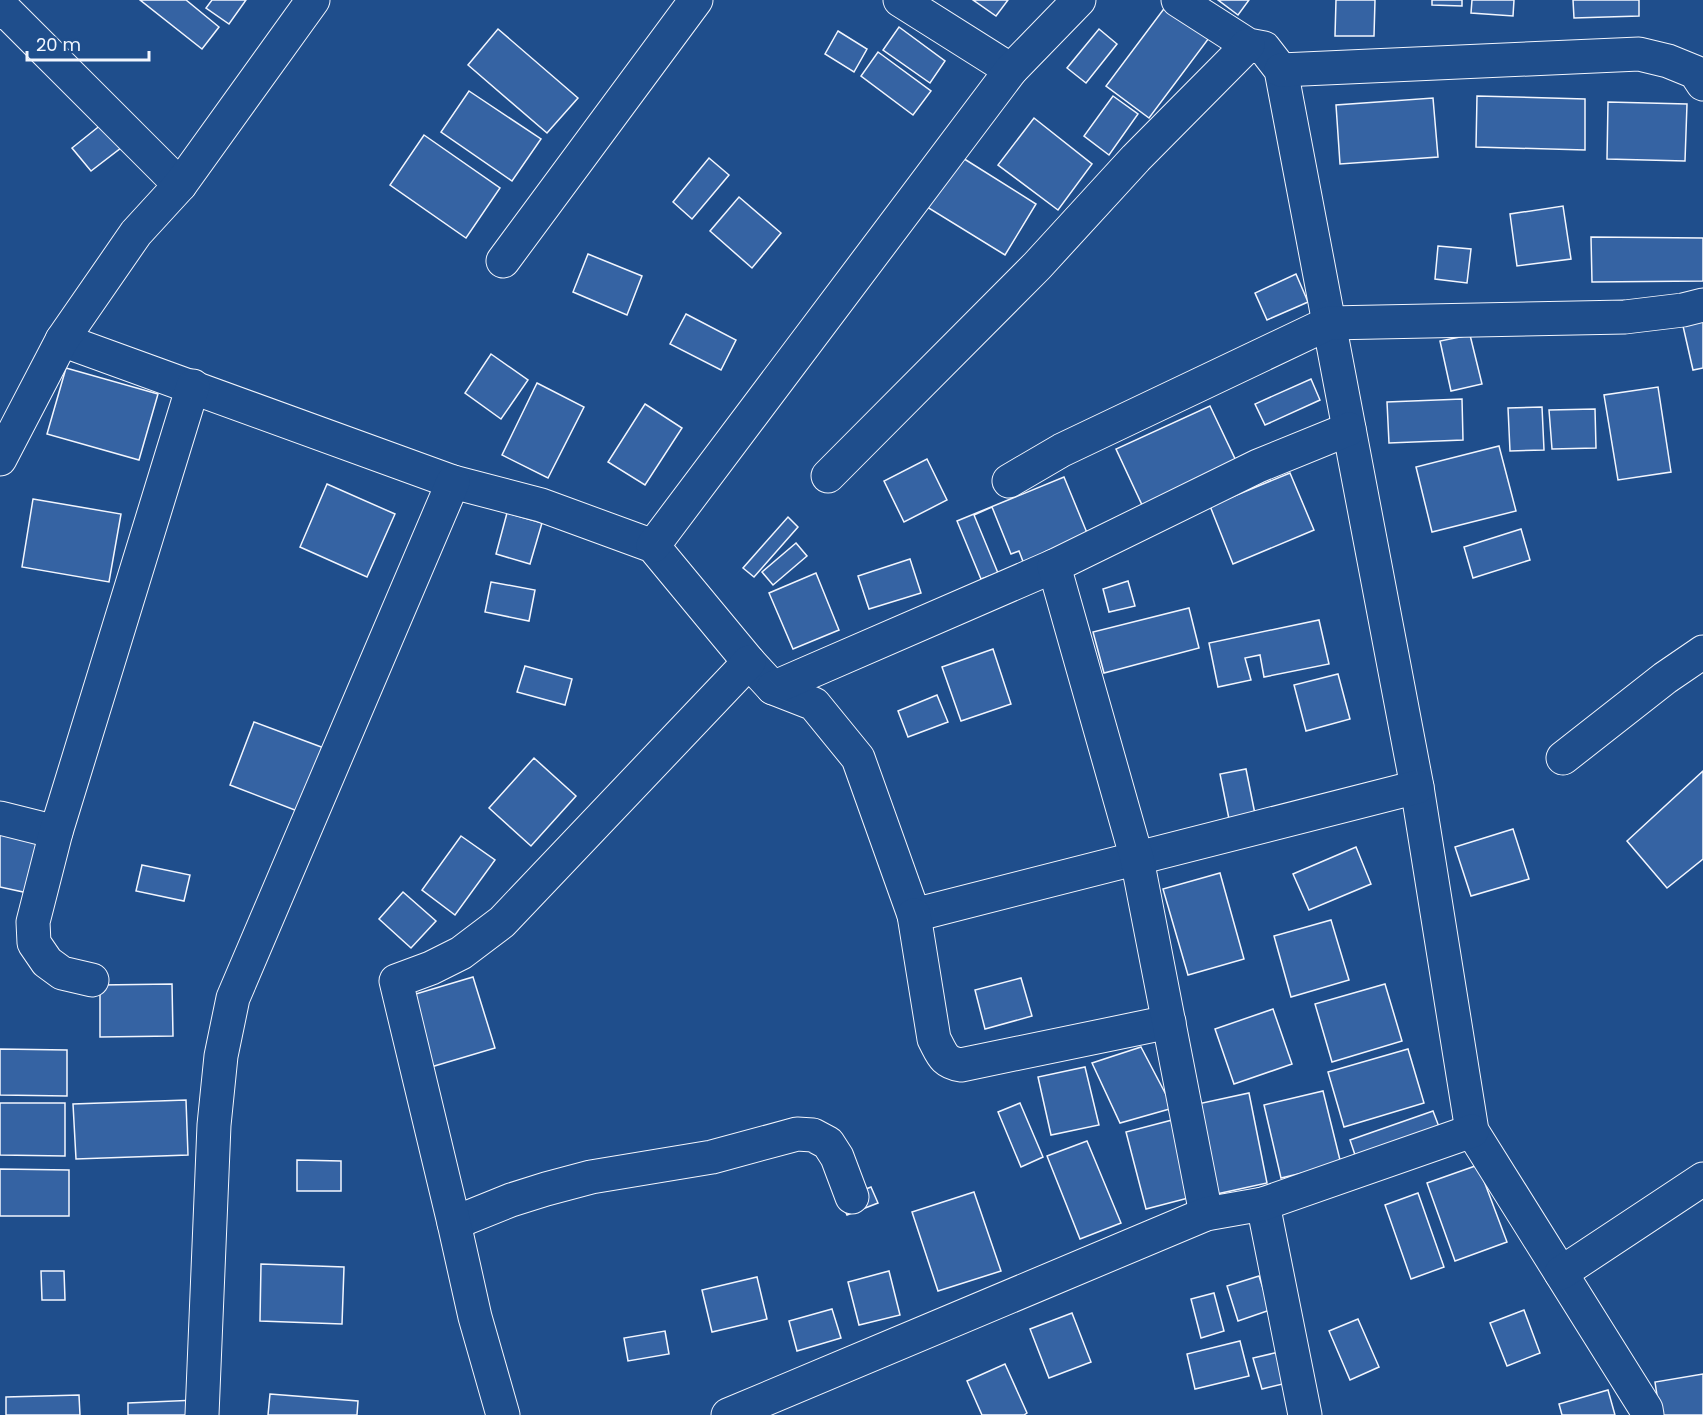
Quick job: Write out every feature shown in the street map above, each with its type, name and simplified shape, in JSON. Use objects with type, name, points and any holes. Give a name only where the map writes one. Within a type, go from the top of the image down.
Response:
[{"type":"street","points":[[0,459],[62,340],[136,233],[180,185],[313,0]]},
{"type":"street","points":[[503,261],[696,0]]},
{"type":"street","points":[[900,0],[1011,70]]},
{"type":"street","points":[[653,546],[1011,70],[1078,0]]},
{"type":"street","points":[[1178,0],[1248,45],[1264,48],[1281,70],[1417,787],[1472,1131],[1646,1408],[1647,1415]]},
{"type":"street","points":[[0,5],[180,185]]},
{"type":"street","points":[[828,476],[1037,266],[1136,158],[1248,45]]},
{"type":"street","points":[[1281,70],[1639,54],[1668,61],[1695,72],[1703,84]]},
{"type":"street","points":[[1009,481],[1062,450],[1329,323],[1625,317],[1683,310],[1703,305]]},
{"type":"street","points":[[62,340],[453,482],[541,505],[653,546],[773,688],[814,704],[858,758],[914,915],[934,1039],[943,1057],[949,1063],[961,1065],[1168,1022]]},
{"type":"street","points":[[92,980],[62,973],[47,962],[34,943],[33,922],[56,832],[193,386]]},
{"type":"street","points":[[773,688],[1054,566],[1258,466],[1349,429]]},
{"type":"street","points":[[202,1415],[214,1125],[221,1056],[233,998],[453,482]]},
{"type":"street","points":[[1054,566],[1137,859],[1206,1214]]},
{"type":"street","points":[[1563,759],[1665,678],[1703,652]]},
{"type":"street","points":[[503,1415],[476,1317],[396,981],[431,968],[461,952],[502,922],[749,662]]},
{"type":"street","points":[[914,915],[1417,787]]},
{"type":"street","points":[[0,818],[56,832]]},
{"type":"street","points":[[728,1415],[1206,1214],[1263,1204],[1472,1131]]},
{"type":"street","points":[[454,1223],[511,1200],[546,1189],[591,1178],[712,1157],[797,1134],[813,1135],[828,1143],[837,1157],[852,1197]]},
{"type":"street","points":[[1561,1274],[1703,1179]]},
{"type":"street","points":[[1263,1204],[1305,1415]]},
{"type":"building","points":[[140,0],[186,0],[219,27],[202,49]]},
{"type":"building","points":[[212,0],[246,0],[229,24],[206,8]]},
{"type":"building","points":[[973,0],[1008,0],[996,16]]},
{"type":"building","points":[[1218,0],[1249,0],[1238,15]]},
{"type":"building","points":[[1336,0],[1375,0],[1374,36],[1335,36]]},
{"type":"building","points":[[1432,0],[1462,0],[1462,6],[1432,5]]},
{"type":"building","points":[[1472,0],[1514,0],[1513,16],[1471,13]]},
{"type":"building","points":[[1573,0],[1639,0],[1639,16],[1574,18]]},
{"type":"building","points":[[1169,2],[1212,34],[1149,118],[1106,86]]},
{"type":"building","points":[[899,27],[945,61],[930,83],[883,50]]},
{"type":"building","points":[[498,29],[578,98],[547,133],[468,65]]},
{"type":"building","points":[[1099,29],[1117,44],[1086,83],[1067,68]]},
{"type":"building","points":[[838,31],[867,49],[854,72],[825,54]]},
{"type":"building","points":[[878,52],[931,91],[913,115],[861,76]]},
{"type":"building","points":[[469,91],[541,139],[512,181],[441,132]]},
{"type":"building","points":[[1113,96],[1138,114],[1109,155],[1084,136]]},
{"type":"building","points":[[1477,96],[1585,99],[1585,150],[1476,147]]},
{"type":"building","points":[[1433,98],[1438,157],[1340,164],[1336,105]]},
{"type":"building","points":[[1608,102],[1687,104],[1685,161],[1607,159]]},
{"type":"building","points":[[1034,118],[1092,164],[1058,210],[998,165]]},
{"type":"building","points":[[107,120],[126,144],[91,171],[72,148]]},
{"type":"building","points":[[424,135],[500,188],[466,238],[390,185]]},
{"type":"building","points":[[958,155],[1036,204],[1005,255],[927,207]]},
{"type":"building","points":[[709,158],[729,175],[692,219],[673,202]]},
{"type":"building","points":[[739,197],[781,233],[752,268],[710,231]]},
{"type":"building","points":[[1563,206],[1571,259],[1517,266],[1510,214]]},
{"type":"building","points":[[1591,237],[1703,238],[1703,281],[1592,282]]},
{"type":"building","points":[[1438,246],[1471,249],[1467,283],[1435,279]]},
{"type":"building","points":[[588,254],[642,276],[627,315],[573,292]]},
{"type":"building","points":[[1296,274],[1308,302],[1267,320],[1255,293]]},
{"type":"building","points":[[686,314],[736,340],[721,370],[670,344]]},
{"type":"building","points":[[1703,321],[1703,368],[1693,370],[1683,326]]},
{"type":"building","points":[[1470,335],[1482,384],[1451,391],[1440,341]]},
{"type":"building","points":[[491,354],[528,380],[501,419],[465,393]]},
{"type":"building","points":[[66,368],[158,394],[139,460],[47,434]]},
{"type":"building","points":[[1311,379],[1320,400],[1265,425],[1255,404]]},
{"type":"building","points":[[537,383],[584,407],[548,478],[502,455]]},
{"type":"building","points":[[1658,387],[1671,472],[1618,480],[1604,395]]},
{"type":"building","points":[[1462,399],[1463,440],[1389,443],[1387,402]]},
{"type":"building","points":[[645,404],[682,428],[645,485],[608,462]]},
{"type":"building","points":[[1210,406],[1237,463],[1143,507],[1116,449]]},
{"type":"building","points":[[1542,407],[1544,450],[1510,451],[1508,408]]},
{"type":"building","points":[[1595,409],[1596,448],[1552,449],[1549,410]]},
{"type":"building","points":[[1499,446],[1516,511],[1432,532],[1416,467]]},
{"type":"building","points":[[927,459],[947,500],[904,522],[884,481]]},
{"type":"building","points":[[1290,473],[1314,530],[1233,564],[1210,506]]},
{"type":"building","points":[[1064,477],[1092,545],[1027,572],[1019,551],[1011,554],[992,507],[974,515],[998,573],[981,579],[957,521]]},
{"type":"building","points":[[327,484],[395,514],[367,577],[300,547]]},
{"type":"building","points":[[33,499],[121,514],[109,582],[22,567]]},
{"type":"building","points":[[507,513],[542,523],[530,564],[496,554]]},
{"type":"building","points":[[788,517],[798,527],[754,577],[743,568]]},
{"type":"building","points":[[1521,529],[1530,560],[1473,578],[1464,547]]},
{"type":"building","points":[[796,543],[807,556],[773,585],[762,572]]},
{"type":"building","points":[[910,559],[921,593],[869,609],[858,576]]},
{"type":"building","points":[[816,573],[839,630],[793,649],[769,593]]},
{"type":"building","points":[[1128,581],[1135,606],[1109,612],[1103,589]]},
{"type":"building","points":[[491,582],[535,590],[529,621],[485,612]]},
{"type":"building","points":[[1189,608],[1199,648],[1104,673],[1093,632]]},
{"type":"building","points":[[1319,620],[1329,664],[1264,677],[1260,655],[1245,658],[1251,680],[1218,687],[1209,643]]},
{"type":"building","points":[[993,649],[1011,704],[961,721],[942,667]]},
{"type":"building","points":[[525,666],[572,679],[565,705],[517,692]]},
{"type":"building","points":[[1338,674],[1350,719],[1306,731],[1294,685]]},
{"type":"building","points":[[937,695],[948,722],[908,737],[898,711]]},
{"type":"building","points":[[254,722],[324,748],[300,812],[230,785]]},
{"type":"building","points":[[534,758],[576,796],[531,846],[489,808]]},
{"type":"building","points":[[1246,769],[1255,814],[1229,819],[1220,774]]},
{"type":"building","points":[[1703,771],[1703,859],[1667,888],[1627,841]]},
{"type":"building","points":[[0,815],[42,823],[28,893],[0,887]]},
{"type":"building","points":[[1513,829],[1529,879],[1471,896],[1455,847]]},
{"type":"building","points":[[461,836],[495,860],[455,915],[422,890]]},
{"type":"building","points":[[1356,847],[1371,884],[1309,910],[1293,874]]},
{"type":"building","points":[[142,865],[190,875],[184,901],[136,891]]},
{"type":"building","points":[[1220,873],[1244,959],[1188,975],[1163,889]]},
{"type":"building","points":[[403,892],[436,921],[411,948],[379,919]]},
{"type":"building","points":[[1331,920],[1349,980],[1291,997],[1274,936]]},
{"type":"building","points":[[473,977],[495,1048],[431,1067],[409,996]]},
{"type":"building","points":[[1021,978],[1032,1016],[985,1029],[975,990]]},
{"type":"building","points":[[172,984],[173,1036],[100,1037],[100,985]]},
{"type":"building","points":[[1385,984],[1402,1041],[1332,1062],[1315,1004]]},
{"type":"building","points":[[1273,1009],[1292,1064],[1234,1084],[1215,1029]]},
{"type":"building","points":[[1141,1047],[1173,1108],[1120,1123],[1092,1063]]},
{"type":"building","points":[[0,1049],[67,1050],[67,1096],[0,1095]]},
{"type":"building","points":[[1408,1049],[1424,1103],[1344,1127],[1328,1072]]},
{"type":"building","points":[[1085,1067],[1099,1125],[1051,1135],[1038,1077]]},
{"type":"building","points":[[1323,1091],[1341,1164],[1281,1178],[1264,1105]]},
{"type":"building","points":[[1249,1093],[1267,1183],[1212,1195],[1193,1105]]},
{"type":"building","points":[[186,1100],[188,1155],[76,1159],[73,1104]]},
{"type":"building","points":[[0,1103],[65,1103],[65,1156],[0,1155]]},
{"type":"building","points":[[1020,1103],[1043,1157],[1021,1167],[998,1112]]},
{"type":"building","points":[[1433,1111],[1441,1132],[1357,1161],[1350,1140]]},
{"type":"building","points":[[1176,1119],[1196,1196],[1146,1209],[1126,1132]]},
{"type":"building","points":[[1087,1141],[1121,1223],[1080,1239],[1047,1156]]},
{"type":"building","points":[[297,1160],[341,1161],[341,1191],[297,1191]]},
{"type":"building","points":[[1478,1165],[1507,1242],[1455,1261],[1427,1183]]},
{"type":"building","points":[[0,1169],[69,1170],[69,1216],[0,1216]]},
{"type":"building","points":[[871,1187],[878,1203],[847,1215],[840,1199]]},
{"type":"building","points":[[974,1192],[1001,1271],[938,1291],[912,1212]]},
{"type":"building","points":[[1418,1193],[1444,1267],[1411,1279],[1385,1205]]},
{"type":"building","points":[[261,1264],[344,1267],[342,1324],[260,1321]]},
{"type":"building","points":[[41,1271],[64,1271],[65,1300],[42,1300]]},
{"type":"building","points":[[889,1271],[900,1315],[859,1325],[848,1282]]},
{"type":"building","points":[[1259,1276],[1270,1310],[1238,1321],[1227,1286]]},
{"type":"building","points":[[757,1277],[767,1319],[712,1332],[702,1290]]},
{"type":"building","points":[[1214,1293],[1224,1331],[1201,1338],[1191,1299]]},
{"type":"building","points":[[832,1309],[841,1338],[797,1351],[789,1321]]},
{"type":"building","points":[[1524,1310],[1540,1353],[1507,1366],[1490,1323]]},
{"type":"building","points":[[1072,1313],[1091,1362],[1049,1378],[1030,1329]]},
{"type":"building","points":[[1358,1319],[1379,1367],[1350,1380],[1329,1331]]},
{"type":"building","points":[[665,1331],[669,1354],[628,1361],[624,1338]]},
{"type":"building","points":[[1240,1341],[1249,1376],[1195,1389],[1187,1354]]},
{"type":"building","points":[[1279,1352],[1287,1383],[1262,1389],[1253,1358]]},
{"type":"building","points":[[1005,1364],[1027,1413],[1024,1415],[982,1415],[967,1381]]},
{"type":"building","points":[[1703,1374],[1703,1415],[1660,1415],[1655,1382]]},
{"type":"building","points":[[1608,1390],[1615,1415],[1562,1415],[1559,1404]]},
{"type":"building","points":[[270,1394],[358,1401],[357,1415],[268,1415]]},
{"type":"building","points":[[79,1395],[80,1415],[6,1415],[6,1397]]},
{"type":"building","points":[[197,1400],[198,1415],[128,1415],[128,1403]]}]
